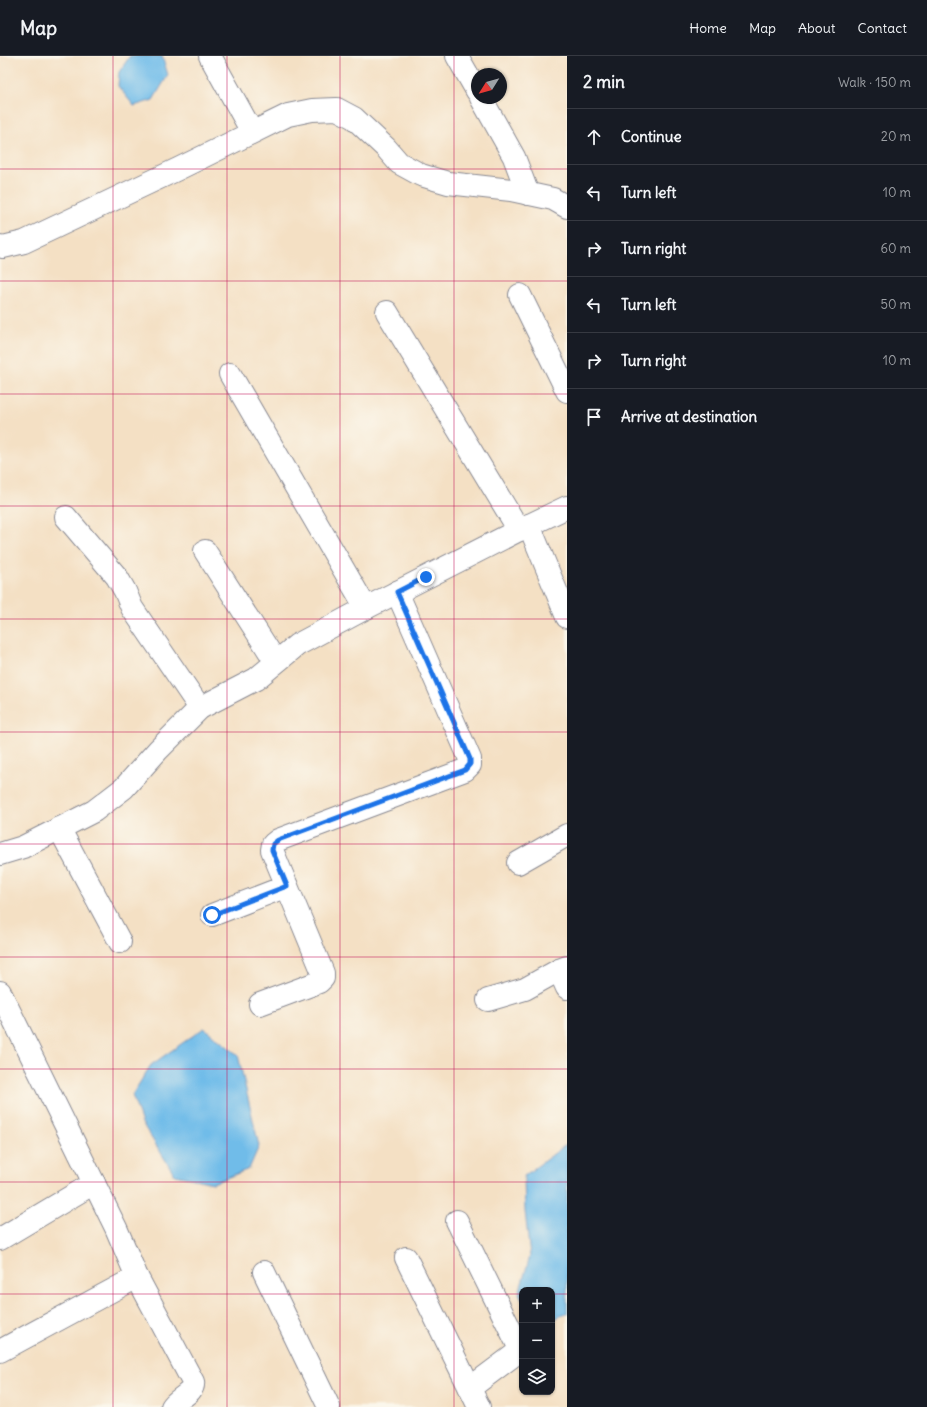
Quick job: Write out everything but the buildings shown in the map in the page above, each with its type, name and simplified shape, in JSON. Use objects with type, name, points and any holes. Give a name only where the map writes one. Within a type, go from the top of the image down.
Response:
[{"type":"street","points":[[210,56],[252,132]]},
{"type":"street","points":[[457,56],[471,80]]},
{"type":"street","points":[[484,104],[514,156],[528,194]]},
{"type":"street","points":[[0,246],[3,247],[24,242],[288,115],[312,110],[337,109],[354,118],[386,148],[399,163],[421,175],[448,183],[511,190],[553,199],[567,207]]},
{"type":"street","points":[[520,295],[567,391]]},
{"type":"street","points":[[387,312],[524,527],[567,617]]},
{"type":"street","points":[[230,374],[366,608]]},
{"type":"street","points":[[0,854],[23,847],[94,811],[124,788],[158,750],[200,708],[256,679],[297,645],[524,527],[567,507]]},
{"type":"street","points":[[66,517],[117,577],[132,608],[200,708]]},
{"type":"street","points":[[205,552],[276,662]]},
{"type":"street","points":[[260,1004],[319,982],[323,978],[323,973],[272,850],[273,844],[278,840],[465,770],[470,764],[470,759],[397,592]]},
{"type":"street","points":[[59,828],[120,942]]},
{"type":"street","points":[[518,862],[567,835]]},
{"type":"street","points":[[212,915],[287,886]]},
{"type":"street","points":[[488,1000],[564,975]]},
{"type":"street","points":[[0,992],[94,1182],[137,1277],[193,1382],[191,1390],[177,1400],[172,1407]]},
{"type":"street","points":[[0,1239],[94,1182]]},
{"type":"street","points":[[457,1221],[519,1349],[514,1355],[470,1388]]},
{"type":"street","points":[[406,1258],[479,1407]]},
{"type":"street","points":[[264,1272],[329,1407]]},
{"type":"street","points":[[0,1351],[137,1277]]},
{"type":"water","points":[[130,56],[162,56],[168,75],[153,100],[134,106],[118,86],[119,72]]},
{"type":"water","points":[[204,1028],[238,1055],[259,1146],[249,1169],[213,1183],[175,1175],[142,1123],[132,1095],[151,1065]]},
{"type":"water","points":[[567,1144],[567,1313],[555,1319],[555,1287],[521,1287],[530,1256],[525,1211],[524,1176]]},
{"type":"route","points":[[212,915],[287,886],[272,850],[273,844],[278,840],[465,770],[470,764],[470,759],[397,592],[426,577]]}]
